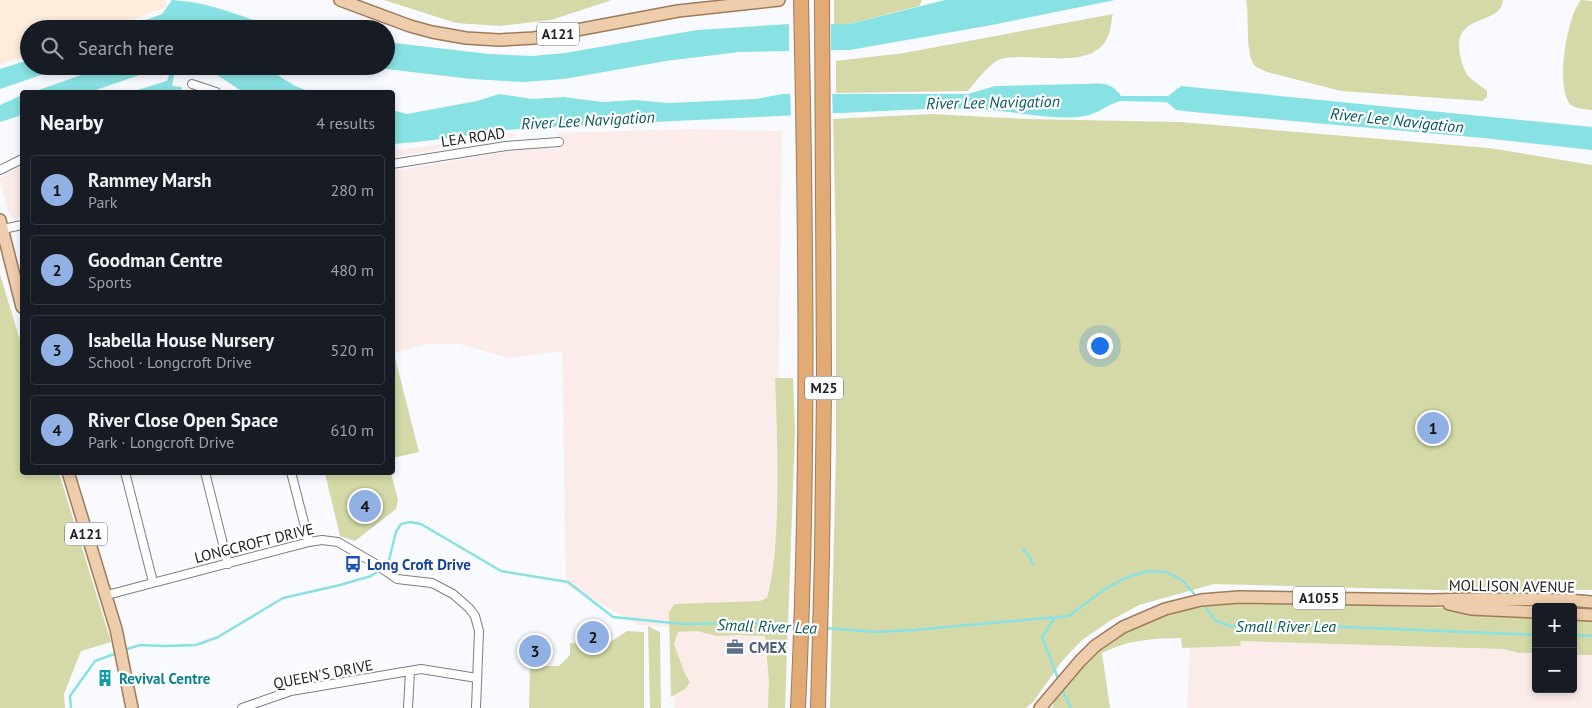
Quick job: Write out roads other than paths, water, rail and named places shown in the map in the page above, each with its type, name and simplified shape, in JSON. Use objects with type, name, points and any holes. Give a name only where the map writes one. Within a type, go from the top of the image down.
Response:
[{"type":"highway","name":"M25","points":[[798,708],[802,609],[805,366],[802,0]]},
{"type":"highway","name":"M25","points":[[818,708],[824,387],[822,0]]},
{"type":"main road","name":"A121","points":[[340,0],[394,20]]},
{"type":"main road","name":"A121","points":[[395,20],[410,26],[457,36],[500,40],[534,38],[684,10],[779,0]]},
{"type":"main road","points":[[1,224],[20,299]]},
{"type":"main road","name":"A121","points":[[69,475],[107,595],[118,637],[132,708]]},
{"type":"main road","name":"MOLLISON AVENUE","points":[[1042,707],[1053,692],[1095,646],[1123,627],[1165,609],[1193,601],[1239,597],[1432,600],[1471,598],[1592,602]]},
{"type":"main road","name":"MOLLISON AVENUE","points":[[1432,600],[1472,609],[1532,612]]},
{"type":"main road","name":"MOLLISON AVENUE","points":[[1577,614],[1592,616]]},
{"type":"street","points":[[192,84],[210,90]]},
{"type":"street","name":"LEA ROAD","points":[[395,164],[506,146],[559,142]]},
{"type":"street","points":[[0,170],[20,160]]},
{"type":"street","points":[[1,224],[20,225]]},
{"type":"street","points":[[126,475],[153,582]]},
{"type":"street","points":[[206,475],[228,564]]},
{"type":"street","points":[[292,475],[309,542]]},
{"type":"street","name":"LONGCROFT DRIVE","points":[[107,595],[309,542],[335,540],[392,576],[403,581],[432,583],[453,594],[469,608],[475,616],[479,631],[476,708]]},
{"type":"street","name":"QUEEN'S DRIVE","points":[[242,708],[290,691],[410,671],[426,669],[477,678]]},
{"type":"street","points":[[408,708],[410,671]]},
{"type":"water","points":[[172,0],[211,6],[252,20],[146,20],[162,14]]},
{"type":"water","points":[[945,0],[1115,0],[992,25],[850,50],[739,52],[666,61],[564,79],[523,82],[471,79],[395,70],[395,43],[489,54],[532,56],[565,53],[697,30],[790,24],[849,24]]},
{"type":"water","points":[[20,63],[20,75],[41,75],[0,89],[0,69]]},
{"type":"water","points":[[81,75],[140,75],[96,90],[39,90]]},
{"type":"water","points":[[169,75],[175,75],[172,86],[182,87],[181,90],[137,90],[167,81]]},
{"type":"water","points":[[217,75],[277,75],[306,90],[240,90]]},
{"type":"water","name":"River Lee Navigation","points":[[1103,84],[1112,87],[1121,96],[1168,96],[1181,86],[1592,127],[1592,150],[1483,138],[1193,112],[1176,110],[1165,102],[1121,101],[1090,115],[1076,117],[1046,117],[993,110],[946,108],[528,128],[395,144],[395,111],[407,114],[477,101],[499,94],[532,99],[564,97],[602,102],[635,100],[669,103],[756,99],[782,94],[968,94],[995,86]]},
{"type":"water","points":[[20,96],[20,116],[0,122],[0,105]]},
{"type":"waterway","name":"Small River Lea","points":[[124,650],[140,645],[196,645],[218,637],[283,598],[371,576],[388,564],[396,532],[401,524],[410,522],[421,524],[501,571],[568,582],[613,617],[683,624],[761,623],[796,626]]},
{"type":"waterway","points":[[1023,549],[1033,564]]},
{"type":"waterway","name":"Small River Lea","points":[[824,628],[876,632],[1069,616],[1102,591],[1125,578],[1148,571],[1166,572],[1182,580],[1197,597]]},
{"type":"waterway","name":"Small River Lea","points":[[1202,603],[1216,621],[1230,626],[1324,626],[1532,635]]},
{"type":"waterway","points":[[1054,619],[1042,637],[1059,681]]},
{"type":"waterway","name":"Small River Lea","points":[[1577,635],[1592,636]]},
{"type":"waterway","name":"Small River Lea","points":[[71,708],[70,696],[95,661],[117,653]]},
{"type":"waterway","points":[[1062,689],[1071,708]]},
{"type":"place","name":"Rammey Marsh","points":[[1433,428]]},
{"type":"place","name":"River Close Open Space","points":[[365,506]]},
{"type":"place","name":"Long Croft Drive","points":[[353,564]]},
{"type":"place","name":"Goodman Centre","points":[[593,637]]},
{"type":"place","name":"CMEX","points":[[735,647]]},
{"type":"place","name":"Isabella House Nursery","points":[[535,651]]},
{"type":"place","name":"Revival Centre","points":[[105,678]]}]
